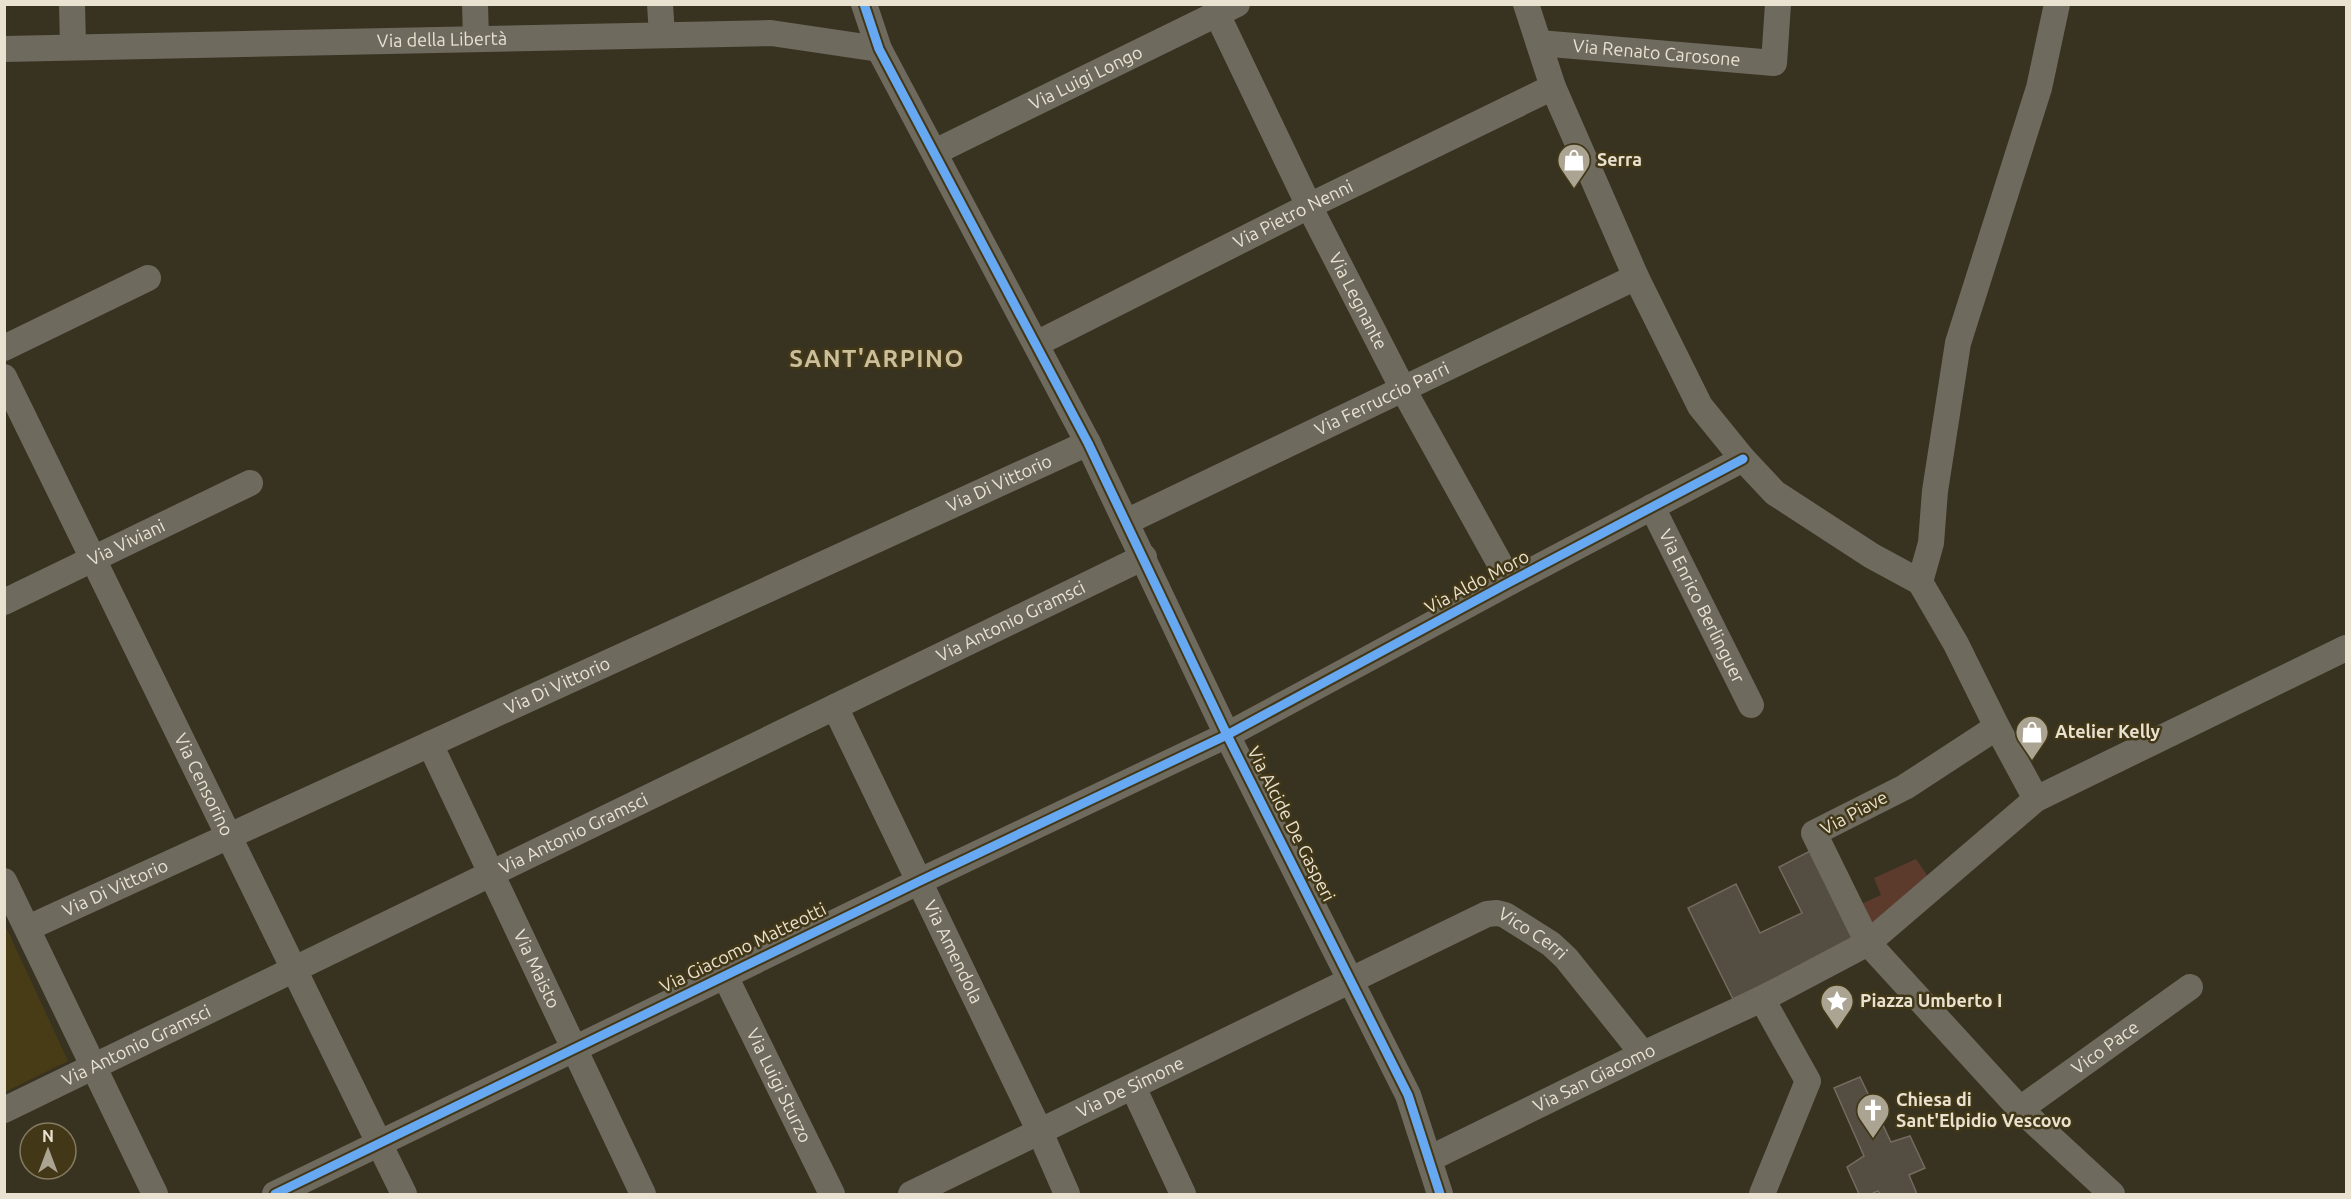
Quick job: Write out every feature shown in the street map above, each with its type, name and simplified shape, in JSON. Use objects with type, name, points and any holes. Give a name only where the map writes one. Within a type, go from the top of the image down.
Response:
[{"type":"street","points":[[72,4],[73,46]]},
{"type":"street","points":[[475,4],[476,38]]},
{"type":"street","points":[[660,4],[662,35]]},
{"type":"street","name":"Via Alcide De Gasperi","points":[[864,4],[879,49],[1088,443],[1227,735],[1408,1095],[1440,1194]]},
{"type":"street","points":[[1526,4],[1553,87],[1636,277],[1700,406],[1743,459],[1775,493],[1872,556],[1920,582],[1956,644],[1996,727],[2036,799]]},
{"type":"street","name":"Via Renato Carosone","points":[[1539,43],[1774,63],[1778,4]]},
{"type":"street","points":[[1920,582],[1931,543],[1935,491],[1958,343],[2039,88],[2057,4]]},
{"type":"street","name":"Via Luigi Longo","points":[[935,152],[1227,9]]},
{"type":"street","name":"Via Legnante","points":[[1227,9],[1309,206],[1403,388],[1510,582]]},
{"type":"street","name":"Via della Libertà","points":[[4,49],[771,33],[879,49]]},
{"type":"street","name":"Via Pietro Nenni","points":[[1036,344],[1309,206],[1553,87]]},
{"type":"street","name":"Via Ferruccio Parri","points":[[1126,522],[1636,277]]},
{"type":"street","points":[[4,348],[148,278]]},
{"type":"street","name":"Via Censorino","points":[[4,377],[404,1194]]},
{"type":"street","name":"Via Di Vittorio","points":[[28,928],[1088,443]]},
{"type":"street","name":"Via Aldo Moro","points":[[1227,735],[1743,459]]},
{"type":"street","name":"Via Viviani","points":[[4,602],[250,483]]},
{"type":"street","name":"Via Enrico Berlinguer","points":[[1652,507],[1751,705]]},
{"type":"street","name":"Via Antonio Gramsci","points":[[4,1110],[1144,558]]},
{"type":"street","points":[[1762,1194],[1808,1081],[1762,999],[1868,943],[2036,799],[2346,648]]},
{"type":"street","name":"Via Amendola","points":[[835,707],[1068,1194]]},
{"type":"street","name":"Via Piave","points":[[1868,943],[1814,833],[1905,787],[1996,727]]},
{"type":"street","name":"Via Giacomo Matteotti","points":[[275,1194],[920,881],[1227,735]]},
{"type":"street","name":"Via Maisto","points":[[430,744],[643,1194]]},
{"type":"street","points":[[4,880],[155,1194]]},
{"type":"street","name":"Vico Cerri","points":[[1352,981],[1487,914],[1505,915],[1551,944],[1566,958],[1643,1054]]},
{"type":"street","points":[[1868,943],[2020,1109],[2112,1194]]},
{"type":"street","name":"Via Luigi Sturzo","points":[[725,976],[832,1194]]},
{"type":"street","name":"Via De Simone","points":[[911,1194],[1352,981]]},
{"type":"street","name":"Vico Pace","points":[[2020,1109],[2190,987]]},
{"type":"street","name":"Via San Giacomo","points":[[1429,1159],[1643,1054],[1762,999]]},
{"type":"street","points":[[1133,1087],[1182,1194]]},
{"type":"shaded area","points":[[1916,859],[1933,884],[1873,937],[1857,906],[1881,895],[1874,878]]},
{"type":"shaded area","points":[[4,923],[68,1061],[5,1092],[4,1092]]},
{"type":"building","points":[[1814,849],[1858,938],[1733,999],[1688,908],[1736,884],[1760,933],[1802,913],[1779,867]]},
{"type":"building","name":"Chiesa di Sant'Elpidio Vescovo","points":[[1860,1077],[1891,1142],[1910,1136],[1925,1168],[1909,1175],[1917,1194],[1880,1194],[1878,1191],[1871,1194],[1859,1194],[1847,1167],[1864,1156],[1834,1088]]},
{"type":"cycle path","points":[[864,4],[879,49],[1088,443],[1227,735],[1408,1095],[1440,1194]]},
{"type":"cycle path","points":[[275,1194],[920,881],[1227,735],[1743,459]]},
{"type":"place","name":"Serra","points":[[1574,189]]},
{"type":"place","name":"Atelier Kelly","points":[[2032,761]]},
{"type":"place","name":"Piazza Umberto I","points":[[1837,1030]]},
{"type":"place","name":"Chiesa di Sant'Elpidio Vescovo","points":[[1873,1139]]},
{"type":"district","name":"SANT'ARPINO","points":[[877,359]]}]
